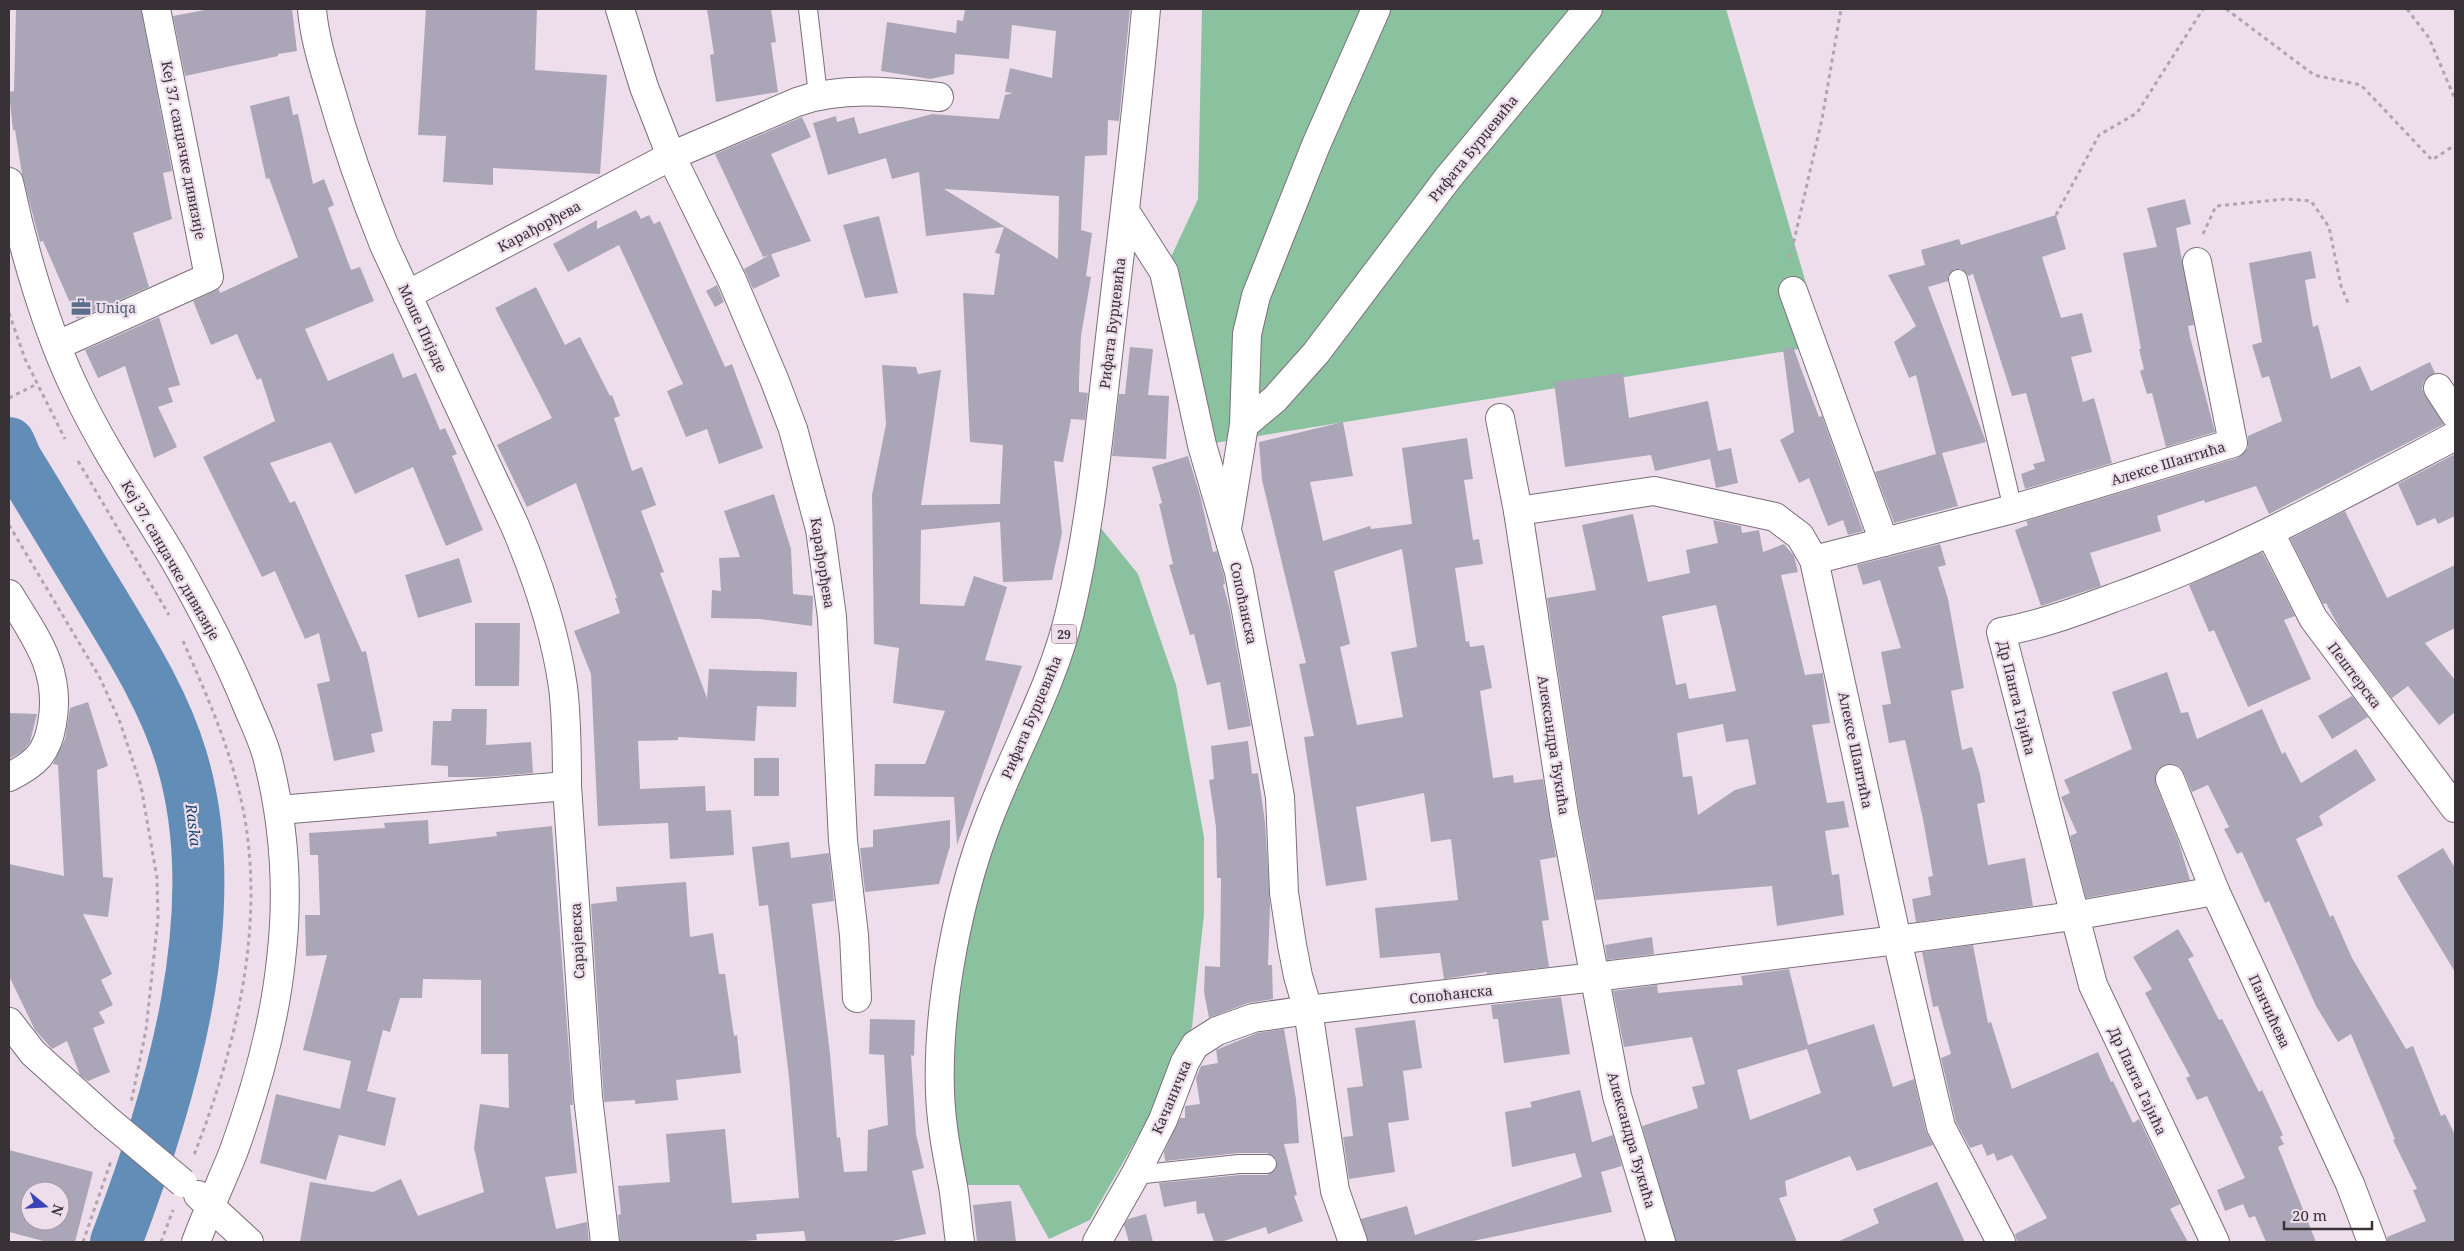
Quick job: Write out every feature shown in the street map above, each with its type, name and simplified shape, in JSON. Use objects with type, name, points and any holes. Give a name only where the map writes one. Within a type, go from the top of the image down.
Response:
[{"type":"street","name":"Кеј 37. санџачке дивизије","points":[[58,345],[209,277],[156,9]]},
{"type":"street","name":"Моше Пијаде","points":[[312,9],[321,58],[365,198],[407,295],[532,565],[554,640]]},
{"type":"street","name":"Карађорђева","points":[[620,9],[644,87],[671,156],[752,325],[792,429],[820,529],[832,617],[843,840],[854,936],[857,998]]},
{"type":"street","name":"Рифата Бурџевића","points":[[960,1242],[944,1145],[940,1092],[946,1001],[954,946],[960,913],[989,817],[1042,696],[1070,612],[1090,494],[1125,212],[1146,9]]},
{"type":"street","points":[[1227,528],[1244,425],[1247,334],[1256,296],[1316,145],[1376,9]]},
{"type":"street","name":"Рифата Бурџевића","points":[[1244,425],[1275,400],[1316,353],[1448,178],[1588,9]]},
{"type":"street","name":"Карађорђева","points":[[407,295],[671,156],[818,95],[877,92],[939,97]]},
{"type":"street","name":"Кеј 37. санџачке дивизије","points":[[9,182],[16,219],[58,345],[76,392],[175,560],[233,672],[266,754],[278,810],[284,860],[285,908],[276,1000],[264,1058],[248,1111],[196,1242]]},
{"type":"street","name":"Сопоћанска","points":[[1125,212],[1164,272],[1202,445],[1227,528],[1251,628],[1280,797],[1284,893],[1298,976],[1308,1010],[1335,1191],[1353,1242]]},
{"type":"street","name":"Алексе Шантића","points":[[1814,560],[2013,509],[2233,443],[2197,262]]},
{"type":"street","points":[[1793,291],[1884,542]]},
{"type":"street","points":[[2438,388],[2455,414]]},
{"type":"street","name":"Александра Ђукића","points":[[1500,418],[1518,511],[1564,814],[1617,1096],[1661,1242]]},
{"type":"street","points":[[2270,533],[2455,436]]},
{"type":"street","name":"Алексе Шантића","points":[[1518,511],[1654,491],[1775,517],[1800,536],[1814,560],[1897,940],[1941,1126],[2001,1242]]},
{"type":"street","name":"Др Панта Гајића","points":[[2215,1242],[2093,984],[2073,916],[2000,632],[2038,625],[2149,585],[2270,533]]},
{"type":"street","name":"Пештерска","points":[[2270,533],[2313,618],[2455,808]]},
{"type":"street","points":[[9,594],[38,642],[53,678],[56,693],[50,736],[42,754],[19,772]]},
{"type":"street","name":"Сарајевска","points":[[554,640],[563,688],[567,786],[588,1097],[605,1242]]},
{"type":"street","name":"Панчићева","points":[[2170,779],[2215,891],[2350,1184],[2372,1242]]},
{"type":"street","points":[[278,810],[567,786]]},
{"type":"street","points":[[1595,978],[2073,916],[2215,891]]},
{"type":"street","name":"Сопоћанска","points":[[1308,1010],[1595,978]]},
{"type":"street","name":"Качаничка","points":[[1097,1242],[1135,1175],[1163,1120],[1185,1062],[1195,1045],[1216,1032],[1253,1018],[1308,1010]]},
{"type":"street","points":[[9,1022],[33,1053],[117,1113],[183,1183],[210,1205],[249,1242]]},
{"type":"lane","points":[[808,9],[818,95]]},
{"type":"lane","points":[[1958,279],[2013,509]]},
{"type":"lane","points":[[1135,1175],[1239,1164],[1267,1164]]},
{"type":"path","points":[[1790,258],[1822,119],[1841,9]]},
{"type":"path","points":[[2056,214],[2100,135],[2137,113],[2202,9]]},
{"type":"path","points":[[2226,9],[2314,75],[2361,85],[2432,160],[2455,145]]},
{"type":"path","points":[[2407,9],[2430,38],[2455,99]]},
{"type":"path","points":[[2197,262],[2204,228],[2216,206],[2286,200],[2311,201],[2330,227],[2341,286],[2349,305]]},
{"type":"path","points":[[9,313],[25,360],[68,443]]},
{"type":"path","points":[[9,398],[37,384]]},
{"type":"path","points":[[77,460],[172,620]]},
{"type":"path","points":[[9,525],[100,678],[120,722],[141,786],[157,878],[158,918],[146,1030],[117,1113]]},
{"type":"path","points":[[161,1242],[220,1083],[241,999],[248,932],[250,880],[246,826],[235,774],[224,738],[181,636]]},
{"type":"path","points":[[83,1242],[114,1153]]},
{"type":"green space","points":[[1202,9],[1726,9],[1824,345],[1202,445],[1164,272],[1198,199]]},
{"type":"green space","points":[[1087,511],[1138,574],[1176,685],[1204,837],[1204,914],[1192,1027],[1149,1117],[1090,1220],[1049,1239],[1019,1185],[952,1185],[946,1001],[1010,768]]},
{"type":"building","points":[[16,9],[141,9],[172,171],[163,173],[172,219],[133,233],[149,287],[77,319],[43,241],[40,242],[22,174],[15,130],[13,130],[9,92],[14,91]]},
{"type":"building","points":[[210,9],[292,9],[297,51],[185,76],[173,16]]},
{"type":"building","points":[[426,9],[537,9],[535,70],[607,75],[600,174],[493,168],[493,185],[443,182],[446,136],[418,135]]},
{"type":"building","points":[[707,9],[771,9],[776,42],[771,43],[778,92],[716,102],[710,55],[714,54]]},
{"type":"building","points":[[965,9],[1130,9],[1119,121],[1108,120],[1107,155],[1085,156],[1081,230],[1092,233],[1086,276],[1091,277],[1081,336],[1079,392],[1088,393],[1085,420],[1071,419],[1063,462],[1054,461],[1062,533],[1052,580],[1003,582],[1000,522],[921,530],[920,604],[964,606],[974,576],[1007,587],[985,660],[1022,666],[957,845],[954,797],[874,796],[875,764],[925,764],[945,711],[893,703],[899,648],[874,644],[872,495],[886,424],[882,365],[916,367],[918,374],[941,370],[921,505],[1000,504],[1003,445],[970,442],[963,293],[994,295],[1000,254],[995,253],[1004,227],[926,236],[919,172],[892,179],[886,158],[828,175],[813,123],[836,116],[837,122],[854,117],[859,134],[932,114],[999,119],[1005,95],[1013,93],[1005,92],[1010,68],[1052,78],[1056,31],[1012,25],[1009,59],[955,54],[954,74],[930,79],[881,71],[887,22],[956,33],[956,35],[957,20],[963,21]],"holes":[[[944,189],[1059,196],[1058,259]]]},
{"type":"building","points":[[289,96],[293,115],[298,114],[313,184],[324,179],[334,205],[328,208],[351,270],[360,267],[374,301],[305,329],[328,381],[393,353],[403,378],[416,373],[440,430],[445,428],[457,454],[452,456],[483,530],[446,546],[413,467],[355,494],[331,442],[270,463],[290,503],[295,501],[362,652],[366,651],[383,731],[371,734],[375,752],[334,761],[317,684],[330,681],[319,633],[305,639],[275,571],[262,577],[203,457],[275,421],[261,378],[257,380],[237,334],[211,345],[193,301],[219,289],[220,293],[298,257],[269,178],[266,179],[250,106]]},
{"type":"building","points":[[802,117],[811,137],[771,154],[811,241],[763,257],[715,154]]},
{"type":"building","points":[[2185,199],[2191,224],[2176,228],[2194,325],[2188,326],[2215,432],[2166,447],[2152,393],[2147,394],[2140,371],[2144,369],[2123,253],[2157,247],[2147,208]]},
{"type":"building","points":[[636,210],[641,219],[649,215],[654,224],[660,221],[725,367],[732,364],[763,448],[719,464],[707,429],[686,437],[667,391],[683,384],[619,245],[568,272],[553,244],[597,220],[597,229]]},
{"type":"building","points":[[2056,215],[2066,249],[2042,257],[2061,318],[2082,313],[2092,352],[2071,357],[2083,402],[2094,398],[2112,463],[2025,489],[2021,474],[2035,469],[2033,464],[2045,461],[2026,393],[2012,396],[1973,274],[1968,276],[1961,269],[1955,269],[1948,276],[1948,281],[1928,287],[1986,442],[1942,453],[1958,506],[1894,523],[1875,472],[1936,454],[1916,375],[1909,378],[1894,342],[1916,326],[1888,275],[1925,265],[1921,250],[1959,239],[1961,245]]},
{"type":"building","points":[[879,216],[898,293],[865,298],[843,225]]},
{"type":"building","points":[[2311,251],[2316,278],[2305,280],[2313,327],[2318,325],[2331,379],[2360,366],[2371,391],[2430,362],[2435,373],[2424,381],[2422,389],[2444,424],[2269,514],[2256,486],[2205,503],[2204,500],[2157,516],[2161,531],[2090,553],[2101,586],[2041,606],[2015,530],[2028,525],[2026,521],[2237,458],[2248,448],[2248,436],[2282,421],[2269,376],[2262,378],[2252,345],[2262,342],[2249,263]]},
{"type":"building","points":[[771,254],[780,276],[753,289],[744,269]]},
{"type":"building","points":[[717,285],[724,302],[715,307],[706,291]]},
{"type":"building","points":[[536,287],[565,345],[580,337],[610,396],[612,395],[620,416],[614,418],[632,471],[642,467],[656,505],[641,511],[664,572],[660,573],[707,698],[709,669],[797,672],[796,707],[757,706],[755,741],[678,737],[678,740],[638,741],[640,789],[705,786],[706,811],[731,810],[734,855],[670,859],[668,823],[598,826],[591,674],[574,631],[620,613],[615,598],[617,598],[576,483],[527,507],[497,445],[552,418],[495,308]]},
{"type":"building","points":[[159,317],[180,385],[168,388],[173,402],[158,407],[177,447],[154,458],[125,366],[98,378],[85,350]]},
{"type":"building","points":[[1130,347],[1153,349],[1148,395],[1169,396],[1166,459],[1112,456],[1119,394],[1125,394]]},
{"type":"building","points":[[1793,347],[1819,417],[1822,416],[1863,531],[1848,535],[1843,520],[1828,526],[1809,478],[1799,483],[1780,440],[1794,432],[1783,349]]},
{"type":"building","points":[[1623,373],[1629,418],[1708,401],[1718,451],[1731,448],[1738,483],[1716,488],[1710,459],[1655,471],[1651,455],[1565,467],[1554,382]]},
{"type":"building","points":[[1343,422],[1353,476],[1310,482],[1323,541],[1370,526],[1371,529],[1412,524],[1402,448],[1467,438],[1473,479],[1464,480],[1473,540],[1479,539],[1483,564],[1455,568],[1466,642],[1469,641],[1470,647],[1484,645],[1492,688],[1480,691],[1493,778],[1513,775],[1514,783],[1543,779],[1556,857],[1540,860],[1549,920],[1542,921],[1549,967],[1487,974],[1487,972],[1444,979],[1440,953],[1380,958],[1375,908],[1458,900],[1451,839],[1431,842],[1424,793],[1356,807],[1367,880],[1326,886],[1304,737],[1314,736],[1299,664],[1306,663],[1262,480],[1259,442]],"holes":[[[1402,549],[1417,647],[1391,652],[1403,717],[1357,725],[1340,647],[1350,644],[1334,571]]]},
{"type":"building","points":[[2455,454],[2455,516],[2438,524],[2435,518],[2417,526],[2398,484]]},
{"type":"building","points":[[1188,456],[1200,495],[1213,552],[1217,551],[1224,576],[1225,584],[1223,585],[1229,606],[1251,726],[1228,730],[1220,682],[1207,685],[1194,634],[1190,635],[1169,565],[1173,564],[1159,504],[1162,503],[1152,467]]},
{"type":"building","points":[[774,494],[791,549],[793,594],[813,596],[812,626],[760,619],[711,618],[712,590],[721,591],[719,558],[740,557],[724,511]]},
{"type":"building","points":[[2345,511],[2387,598],[2455,565],[2455,628],[2425,643],[2455,680],[2455,712],[2439,725],[2408,686],[2392,698],[2340,629],[2326,603],[2323,604],[2290,539]]},
{"type":"building","points":[[1633,514],[1648,582],[1690,573],[1686,550],[1718,543],[1713,520],[1741,526],[1742,533],[1759,530],[1763,552],[1784,544],[1794,556],[1798,572],[1781,575],[1805,675],[1823,673],[1830,723],[1812,725],[1827,803],[1844,801],[1849,827],[1825,831],[1832,875],[1839,874],[1844,915],[1777,926],[1772,886],[1596,900],[1579,811],[1547,598],[1596,590],[1582,525]],"holes":[[[1716,605],[1736,691],[1689,699],[1686,683],[1676,685],[1662,616]],[[1723,724],[1726,742],[1748,739],[1756,784],[1735,790],[1698,815],[1692,776],[1683,777],[1677,733]]]},
{"type":"building","points":[[1940,544],[1946,565],[1938,567],[1948,599],[1964,688],[1951,691],[1962,750],[1972,747],[1980,774],[1985,802],[1977,804],[1988,865],[2025,858],[2033,906],[1916,922],[1912,899],[1931,895],[1928,877],[1933,876],[1923,819],[1905,740],[1889,743],[1882,705],[1891,704],[1881,652],[1901,648],[1880,580],[1863,585],[1857,565]]},
{"type":"building","points":[[2262,552],[2295,616],[2284,620],[2311,679],[2248,707],[2214,630],[2209,632],[2189,585]]},
{"type":"building","points":[[459,558],[472,602],[418,618],[405,575]]},
{"type":"building","points":[[475,623],[520,623],[519,686],[475,686]]},
{"type":"building","points":[[2167,672],[2181,713],[2188,712],[2197,739],[2262,709],[2282,754],[2285,752],[2301,783],[2356,749],[2376,780],[2319,816],[2323,825],[2296,839],[2330,917],[2333,915],[2352,958],[2406,1049],[2413,1046],[2441,1116],[2445,1114],[2455,1135],[2455,1242],[2387,1242],[2387,1237],[2426,1221],[2413,1190],[2417,1189],[2393,1140],[2395,1139],[2351,1034],[2338,1042],[2316,1006],[2269,901],[2265,903],[2242,852],[2237,854],[2224,829],[2229,827],[2208,785],[2192,792],[2180,767],[2173,764],[2164,765],[2158,769],[2155,776],[2156,785],[2179,843],[2190,880],[2086,898],[2070,836],[2077,833],[2061,797],[2070,793],[2064,780],[2132,749],[2112,692]]},
{"type":"building","points":[[2352,696],[2368,717],[2332,739],[2318,716]]},
{"type":"building","points":[[88,702],[108,766],[97,770],[103,877],[113,878],[108,917],[83,914],[112,974],[101,980],[113,1005],[99,1012],[105,1023],[93,1028],[110,1072],[88,1081],[80,1075],[67,1041],[52,1049],[35,1030],[9,976],[9,864],[64,876],[58,765],[53,764],[65,739],[70,708]]},
{"type":"building","points":[[452,709],[487,709],[486,745],[531,742],[533,773],[485,777],[448,777],[448,766],[431,765],[433,721],[451,721]]},
{"type":"building","points":[[9,713],[37,714],[30,742],[23,751],[9,759]]},
{"type":"building","points":[[1248,741],[1252,774],[1258,773],[1265,822],[1270,905],[1268,965],[1272,965],[1273,999],[1248,1003],[1209,1018],[1204,992],[1205,966],[1220,967],[1221,878],[1217,878],[1216,827],[1209,780],[1214,779],[1211,746]]},
{"type":"building","points":[[754,758],[779,758],[779,796],[754,796]]},
{"type":"building","points":[[428,820],[429,844],[497,836],[496,832],[552,826],[573,1105],[570,1105],[577,1173],[545,1177],[556,1229],[587,1222],[589,1242],[300,1242],[310,1182],[373,1192],[401,1179],[418,1216],[484,1192],[474,1148],[480,1104],[509,1108],[508,1054],[481,1054],[481,980],[423,979],[422,998],[400,998],[390,1032],[383,1030],[367,1091],[396,1098],[385,1146],[339,1135],[326,1180],[260,1163],[276,1094],[340,1109],[351,1061],[303,1050],[327,955],[306,956],[305,915],[320,915],[318,855],[310,855],[309,833],[385,828],[384,823]]},
{"type":"building","points":[[950,820],[950,846],[939,884],[865,892],[860,848],[873,847],[873,830]]},
{"type":"building","points":[[789,842],[791,858],[829,853],[834,901],[812,904],[830,1054],[837,1138],[840,1137],[844,1172],[867,1171],[868,1130],[888,1125],[884,1055],[869,1054],[870,1019],[915,1020],[914,1056],[911,1055],[916,1134],[924,1168],[912,1171],[926,1234],[888,1242],[806,1242],[804,1231],[756,1234],[757,1240],[735,1242],[620,1242],[618,1215],[621,1214],[618,1186],[670,1182],[666,1134],[725,1129],[732,1203],[799,1198],[789,1077],[768,905],[759,906],[752,847]]},
{"type":"building","points":[[2443,848],[2455,868],[2455,972],[2397,876]]},
{"type":"building","points":[[686,882],[690,937],[713,933],[719,974],[725,974],[734,1036],[737,1035],[741,1073],[676,1080],[678,1100],[635,1104],[635,1100],[604,1102],[591,904],[617,901],[616,887]]},
{"type":"building","points":[[2178,929],[2194,956],[2188,959],[2219,1020],[2222,1019],[2259,1092],[2262,1090],[2283,1135],[2280,1137],[2284,1144],[2278,1147],[2316,1242],[2266,1242],[2255,1216],[2249,1218],[2243,1204],[2225,1211],[2217,1190],[2245,1178],[2207,1096],[2197,1100],[2186,1078],[2190,1076],[2145,993],[2152,989],[2133,957]]},
{"type":"building","points":[[1652,937],[1654,954],[1607,960],[1605,945]]},
{"type":"building","points":[[1973,945],[1988,1023],[1991,1022],[2012,1089],[2098,1052],[2111,1082],[2113,1081],[2133,1123],[2139,1119],[2180,1204],[2170,1209],[2188,1242],[2017,1242],[2015,1234],[2047,1218],[2012,1155],[1997,1161],[1994,1153],[1987,1156],[1982,1144],[1970,1148],[1956,1122],[1941,1058],[1951,1054],[1938,1006],[1933,1007],[1922,952]]},
{"type":"building","points":[[1789,969],[1808,1045],[1874,1024],[1893,1087],[1914,1079],[1926,1131],[1933,1145],[1857,1171],[1850,1156],[1785,1181],[1787,1196],[1779,1198],[1797,1242],[1676,1242],[1642,1126],[1698,1108],[1692,1087],[1705,1084],[1692,1037],[1624,1047],[1613,991],[1657,985],[1658,993],[1743,985],[1741,976]],"holes":[[[1807,1049],[1821,1093],[1750,1120],[1737,1070]]]},
{"type":"building","points":[[1561,997],[1570,1054],[1504,1063],[1498,1019],[1493,1019],[1491,1005]]},
{"type":"building","points":[[1415,1020],[1422,1068],[1403,1071],[1409,1120],[1388,1123],[1395,1172],[1349,1179],[1343,1137],[1353,1136],[1347,1088],[1363,1086],[1355,1028]]},
{"type":"building","points":[[1284,1029],[1296,1099],[1299,1143],[1284,1144],[1297,1195],[1294,1196],[1303,1221],[1268,1234],[1266,1227],[1221,1242],[1214,1242],[1204,1213],[1197,1214],[1196,1201],[1164,1207],[1159,1183],[1240,1175],[1267,1175],[1276,1169],[1276,1159],[1267,1153],[1239,1153],[1165,1161],[1164,1152],[1180,1118],[1185,1118],[1185,1106],[1200,1104],[1196,1078],[1201,1066],[1218,1063],[1216,1050],[1257,1033]]},
{"type":"building","points":[[1580,1090],[1592,1142],[1613,1135],[1622,1166],[1601,1172],[1612,1212],[1468,1242],[1368,1242],[1361,1219],[1407,1206],[1415,1235],[1582,1177],[1575,1153],[1512,1167],[1505,1112],[1532,1107],[1530,1102]]},
{"type":"building","points":[[9,1150],[93,1172],[75,1242],[47,1242],[9,1232]]},
{"type":"building","points":[[1937,1182],[1965,1242],[1837,1242],[1879,1223],[1873,1209]]},
{"type":"building","points":[[1011,1201],[1016,1242],[977,1242],[973,1205]]},
{"type":"building","points":[[1146,1214],[1153,1242],[1129,1242],[1124,1225],[1128,1219]]},
{"type":"waterway","name":"Raska","points":[[9,443],[16,459],[128,643],[158,699],[181,757],[194,816],[198,877],[196,940],[187,1003],[173,1066],[156,1127],[116,1242]]},
{"type":"place","name":"Uniqa","points":[[81,307]]}]
